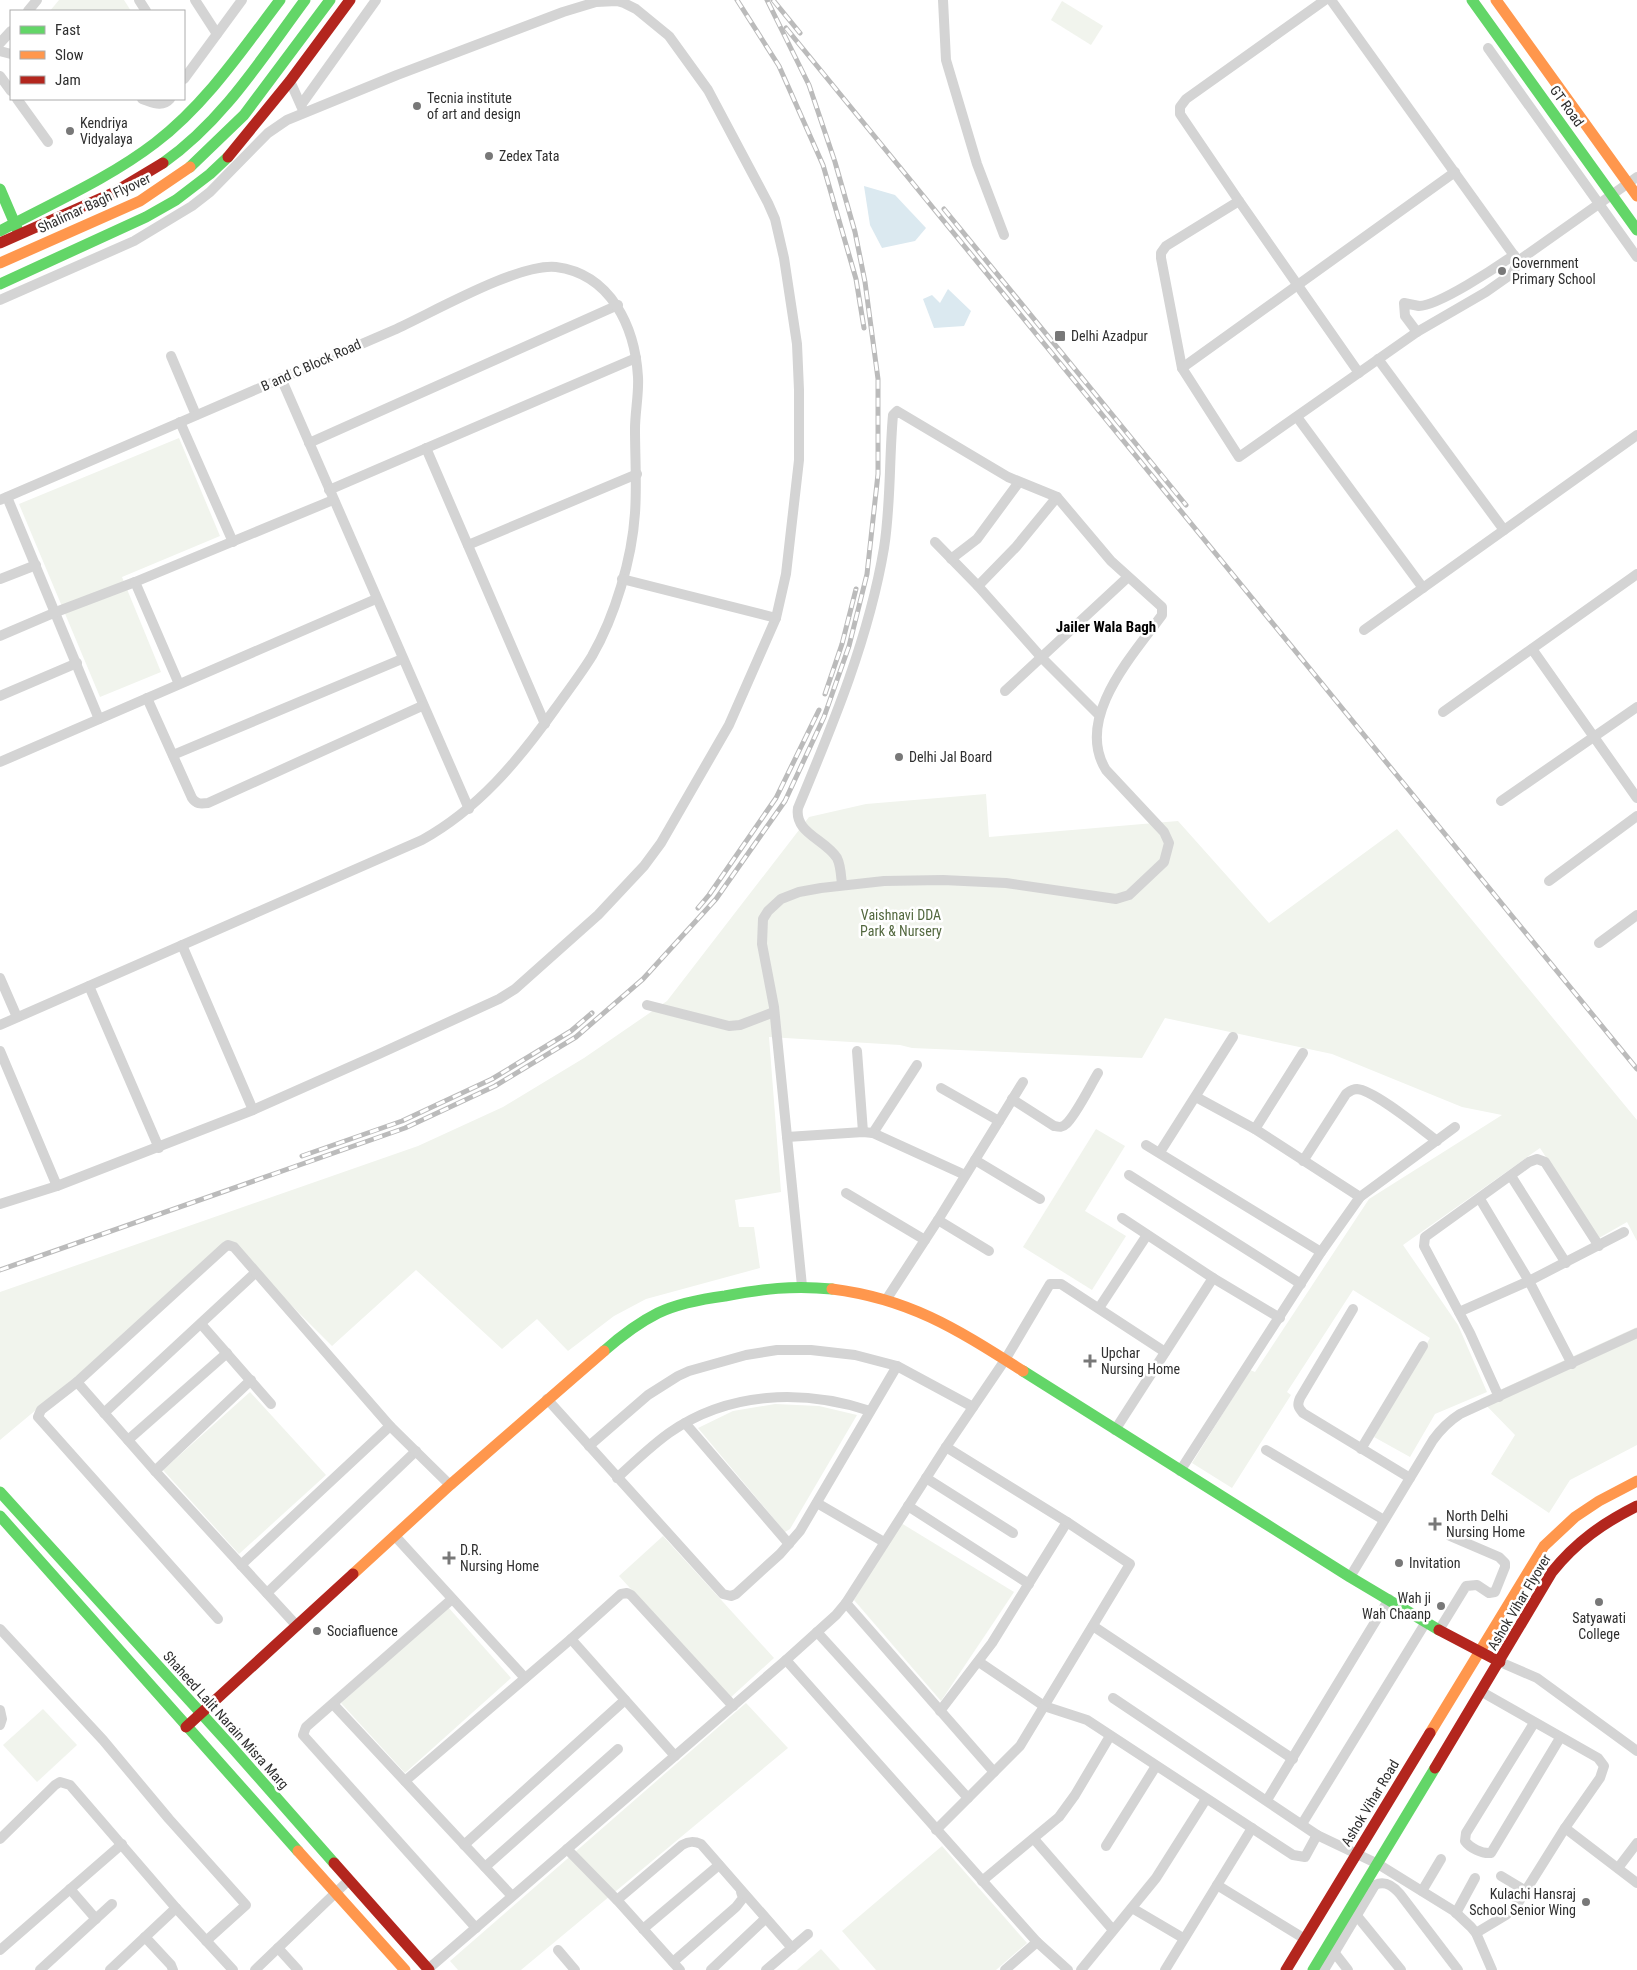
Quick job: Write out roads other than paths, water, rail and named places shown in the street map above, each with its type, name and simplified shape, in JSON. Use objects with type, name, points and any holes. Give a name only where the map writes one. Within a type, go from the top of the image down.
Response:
[{"type":"street","points":[[29,10],[37,0]]},
{"type":"street","points":[[195,0],[217,34]]},
{"type":"street","points":[[187,68],[217,34],[242,0]]},
{"type":"street","points":[[19,276],[0,231],[120,167],[156,142],[207,95],[280,0]]},
{"type":"street","name":"Shalimar Bagh Flyover","points":[[0,243],[133,182],[177,152],[226,106],[305,0]]},
{"type":"street","name":"Shalimar Bagh Flyover","points":[[0,263],[140,202],[180,175],[244,115],[330,0]]},
{"type":"street","points":[[0,284],[134,223],[176,200],[220,165],[290,81],[350,0]]},
{"type":"street","points":[[303,109],[376,0]]},
{"type":"street","points":[[943,0],[946,60],[977,164],[1004,235]]},
{"type":"street","points":[[1325,0],[1181,103],[1180,114],[1359,373]]},
{"type":"street","points":[[1239,201],[1166,246],[1161,253],[1182,368],[1239,457],[1417,332],[1486,292],[1513,273],[1516,258],[1331,0]]},
{"type":"street","name":"GT Road","points":[[1472,0],[1637,230]]},
{"type":"street","name":"GT Road","points":[[1496,0],[1633,181],[1637,196]]},
{"type":"street","points":[[0,300],[134,241],[182,212],[210,192],[274,128],[303,109],[563,12],[596,2],[617,1],[630,6],[656,23],[669,36],[708,90],[768,203],[781,240],[797,344],[800,390],[799,460],[786,574],[776,618],[729,725],[661,843],[622,891],[515,989],[499,999],[253,1110],[56,1186],[0,1204]]},
{"type":"street","points":[[0,43],[10,32]]},
{"type":"street","points":[[1488,48],[1637,257]]},
{"type":"street","points":[[0,76],[10,90]]},
{"type":"street","points":[[290,81],[303,109]]},
{"type":"street","points":[[18,100],[48,142]]},
{"type":"street","points":[[146,100],[165,104],[169,100]]},
{"type":"street","points":[[1182,368],[1455,172]]},
{"type":"street","points":[[103,176],[95,196],[102,213],[119,223],[134,223]]},
{"type":"street","points":[[1417,332],[1405,316],[1404,303],[1420,306],[1432,303],[1516,258],[1633,181]]},
{"type":"street","points":[[0,189],[35,269]]},
{"type":"street","points":[[176,200],[182,212]]},
{"type":"street","name":"B and C Block Road","points":[[4,499],[396,329],[497,282],[543,266],[559,267],[589,278],[602,287],[618,305]]},
{"type":"street","points":[[0,1024],[422,840],[446,827],[468,809],[509,769],[545,724],[592,655],[612,610],[622,579],[630,550],[635,517],[637,474],[635,427],[638,378],[636,358],[618,305],[308,442]]},
{"type":"street","points":[[171,356],[196,415]]},
{"type":"street","points":[[0,636],[233,542],[426,448],[636,358]]},
{"type":"street","points":[[1378,360],[1504,530]]},
{"type":"street","points":[[281,378],[468,809]]},
{"type":"street","points":[[802,1286],[774,1012],[762,944],[763,919],[771,908],[781,898],[814,889],[884,881],[943,880],[1006,883],[1116,899],[1129,895],[1164,862],[1169,843],[1164,832],[1103,764],[1097,742],[1099,715],[1107,693],[1163,610],[1160,604],[1111,561],[1057,497],[1019,482],[899,412],[894,413],[885,546],[876,592],[832,726],[798,808],[797,815],[801,827],[826,845],[840,863],[842,885]]},
{"type":"street","points":[[1297,417],[1423,588]]},
{"type":"street","points":[[180,422],[233,542]]},
{"type":"street","points":[[1364,630],[1637,435]]},
{"type":"street","points":[[426,448],[545,724]]},
{"type":"street","points":[[468,545],[637,474]]},
{"type":"street","points":[[951,559],[977,539],[1019,482]]},
{"type":"street","points":[[978,586],[1016,547],[1057,497]]},
{"type":"street","points":[[4,499],[36,565],[100,719]]},
{"type":"street","points":[[935,542],[978,586],[1041,658],[1099,715]]},
{"type":"street","points":[[0,580],[36,565]]},
{"type":"street","points":[[1443,712],[1637,574]]},
{"type":"street","points":[[1005,691],[1128,577]]},
{"type":"street","points":[[622,579],[776,618]]},
{"type":"street","points":[[135,582],[179,684]]},
{"type":"street","points":[[0,762],[376,599]]},
{"type":"street","points":[[1532,649],[1637,798]]},
{"type":"street","points":[[172,755],[402,659]]},
{"type":"street","points":[[0,696],[77,663]]},
{"type":"street","points":[[147,698],[194,802],[200,804],[208,803],[422,706]]},
{"type":"street","points":[[1501,801],[1637,706]]},
{"type":"street","points":[[1549,881],[1637,816]]},
{"type":"street","points":[[1599,944],[1637,915]]},
{"type":"street","points":[[182,945],[253,1110]]},
{"type":"street","points":[[0,978],[17,1017]]},
{"type":"street","points":[[89,986],[158,1148]]},
{"type":"street","points":[[647,1006],[729,1026],[740,1025],[774,1012]]},
{"type":"street","points":[[1160,1152],[1233,1037]]},
{"type":"street","points":[[857,1050],[868,1133]]},
{"type":"street","points":[[0,1051],[56,1186]]},
{"type":"street","points":[[1254,1130],[1303,1053]]},
{"type":"street","points":[[868,1133],[917,1065]]},
{"type":"street","points":[[1012,1099],[1054,1126],[1062,1126],[1066,1124],[1076,1110],[1098,1073]]},
{"type":"street","points":[[886,1300],[1023,1082]]},
{"type":"street","points":[[941,1088],[999,1121]]},
{"type":"street","points":[[1303,1161],[1346,1094],[1352,1089],[1359,1089],[1373,1096],[1437,1141]]},
{"type":"street","points":[[1196,1096],[1360,1197]]},
{"type":"street","points":[[1180,1471],[1321,1252],[1360,1197],[1456,1128]]},
{"type":"street","points":[[787,1137],[868,1133],[965,1176]]},
{"type":"street","points":[[1146,1145],[1321,1252]]},
{"type":"street","points":[[975,1160],[1040,1198]]},
{"type":"street","points":[[1499,1397],[1459,1312],[1424,1246],[1423,1240],[1428,1234],[1533,1160],[1542,1160],[1599,1246]]},
{"type":"street","points":[[1129,1175],[1301,1284]]},
{"type":"street","points":[[1511,1176],[1566,1263]]},
{"type":"street","points":[[846,1192],[925,1240]]},
{"type":"street","points":[[1480,1199],[1529,1281],[1572,1364]]},
{"type":"street","points":[[1122,1218],[1213,1278],[1280,1318]]},
{"type":"street","points":[[938,1220],[989,1251]]},
{"type":"street","points":[[1459,1312],[1529,1281],[1624,1232]]},
{"type":"street","points":[[1099,1308],[1147,1235]]},
{"type":"street","points":[[218,1620],[38,1417],[41,1410],[78,1382],[225,1246],[234,1247],[390,1426],[450,1485]]},
{"type":"street","points":[[104,1413],[255,1273]]},
{"type":"street","points":[[1115,1430],[1213,1278]]},
{"type":"street","points":[[428,1970],[786,1660],[846,1603],[946,1447],[1005,1360],[1050,1284],[1061,1284],[1165,1352]]},
{"type":"street","points":[[186,1727],[450,1485],[620,1336],[672,1307],[704,1299],[766,1288],[802,1286],[853,1292],[886,1300],[922,1312],[1005,1360],[1350,1577],[1439,1630],[1500,1662],[1536,1678],[1637,1750]]},
{"type":"street","points":[[1353,1309],[1298,1404],[1303,1413],[1410,1478]]},
{"type":"street","points":[[201,1324],[271,1404]]},
{"type":"street","points":[[1350,1577],[1441,1429],[1460,1414],[1637,1333]]},
{"type":"street","points":[[1362,1449],[1423,1346]]},
{"type":"street","points":[[589,1446],[648,1395],[678,1376],[689,1371],[746,1355],[777,1350],[811,1350],[855,1355],[897,1366],[973,1407]]},
{"type":"street","points":[[128,1440],[227,1354]]},
{"type":"street","points":[[546,1399],[723,1594],[727,1596],[736,1594],[800,1532],[897,1366]]},
{"type":"street","points":[[155,1471],[251,1380]]},
{"type":"street","points":[[78,1382],[155,1471],[297,1626]]},
{"type":"street","points":[[617,1478],[657,1443],[685,1423],[714,1409],[741,1401],[770,1396],[812,1398],[846,1403],[870,1411]]},
{"type":"street","points":[[685,1423],[789,1544]]},
{"type":"street","points":[[241,1565],[390,1426]]},
{"type":"street","points":[[936,1830],[1020,1746],[1130,1564],[1067,1522],[946,1447]]},
{"type":"street","points":[[1266,1450],[1384,1520]]},
{"type":"street","points":[[267,1593],[416,1451]]},
{"type":"street","points":[[926,1478],[1013,1532]]},
{"type":"street","name":"Ashok Vihar Flyover","points":[[1480,1652],[1549,1540],[1592,1505],[1637,1481]]},
{"type":"street","name":"Shaheed Lalit Narain Misra Marg","points":[[0,1492],[201,1714],[428,1970]]},
{"type":"street","points":[[817,1503],[884,1542]]},
{"type":"street","points":[[908,1506],[1029,1584]]},
{"type":"street","name":"Ashok Vihar Flyover","points":[[1500,1662],[1552,1572],[1571,1549],[1584,1536],[1603,1523],[1637,1506]]},
{"type":"street","points":[[0,1516],[186,1727],[405,1970]]},
{"type":"street","points":[[940,1711],[979,1662],[1067,1522]]},
{"type":"street","points":[[396,1536],[524,1678]]},
{"type":"street","points":[[1439,1630],[1466,1586],[1477,1585],[1489,1593],[1495,1592],[1506,1567],[1499,1557],[1450,1536]]},
{"type":"street","points":[[405,1781],[571,1640],[618,1595],[626,1593],[631,1595],[733,1706]]},
{"type":"street","points":[[452,1599],[303,1730],[305,1739],[476,1928]]},
{"type":"street","points":[[1267,1800],[1389,1599]]},
{"type":"street","points":[[846,1603],[994,1772]]},
{"type":"street","points":[[1302,1824],[1426,1622]]},
{"type":"street","points":[[1093,1626],[1293,1759]]},
{"type":"street","points":[[0,1628],[103,1740],[169,1819],[246,1905],[206,1941]]},
{"type":"street","points":[[817,1632],[968,1798]]},
{"type":"street","points":[[571,1640],[675,1756]]},
{"type":"street","name":"Ashok Vihar Road","points":[[1286,1970],[1480,1652]]},
{"type":"street","points":[[786,1660],[1037,1942],[1068,1970]]},
{"type":"street","points":[[979,1662],[1044,1706],[1088,1720],[1293,1855],[1300,1858],[1305,1857],[1317,1835]]},
{"type":"street","points":[[1313,1970],[1500,1662]]},
{"type":"street","points":[[1476,1933],[1512,1911],[1565,1828],[1600,1778],[1604,1766],[1598,1758],[1482,1692]]},
{"type":"street","points":[[1113,1698],[1317,1835],[1378,1864],[1456,1913],[1476,1933],[1489,1968]]},
{"type":"street","points":[[464,1845],[625,1700]]},
{"type":"street","points":[[333,1704],[512,1896]]},
{"type":"street","points":[[0,1710],[2,1719],[0,1725]]},
{"type":"street","points":[[1534,1723],[1466,1833],[1465,1841],[1467,1844],[1483,1853],[1491,1853],[1560,1738]]},
{"type":"street","points":[[982,1881],[1059,1817],[1110,1736]]},
{"type":"street","points":[[485,1867],[618,1749]]},
{"type":"street","points":[[1106,1846],[1156,1766]]},
{"type":"street","points":[[0,1839],[60,1782],[70,1785],[176,1908],[233,1970]]},
{"type":"street","points":[[1081,1970],[1156,1878],[1206,1798]]},
{"type":"street","points":[[1165,1970],[1252,1828]]},
{"type":"street","points":[[1565,1828],[1637,1883]]},
{"type":"street","points":[[1034,1839],[1113,1930]]},
{"type":"street","points":[[617,1900],[682,1845],[695,1841],[701,1844],[765,1920],[792,1948]]},
{"type":"street","points":[[1618,1868],[1637,1843]]},
{"type":"street","points":[[0,1950],[122,1844]]},
{"type":"street","points":[[567,1849],[617,1900],[680,1970]]},
{"type":"street","points":[[1422,1891],[1441,1859]]},
{"type":"street","points":[[643,1929],[719,1866]]},
{"type":"street","points":[[1501,1876],[1526,1891]]},
{"type":"street","points":[[1456,1913],[1475,1878]]},
{"type":"street","points":[[255,1970],[349,1880]]},
{"type":"street","points":[[1324,1970],[1376,1885],[1382,1883],[1391,1885],[1400,1894],[1458,1970]]},
{"type":"street","points":[[1217,1885],[1304,1939]]},
{"type":"street","points":[[70,1889],[96,1919]]},
{"type":"street","points":[[673,1962],[736,1907],[742,1898],[741,1892]]},
{"type":"street","points":[[40,1970],[112,1904]]},
{"type":"street","points":[[110,1970],[176,1908]]},
{"type":"street","points":[[1132,1908],[1183,1938]]},
{"type":"street","points":[[1357,1916],[1401,1970]]},
{"type":"street","points":[[711,1970],[765,1920]]},
{"type":"street","points":[[766,1970],[808,1934]]},
{"type":"street","points":[[144,1937],[172,1965],[172,1970]]},
{"type":"street","points":[[1005,1970],[1037,1942]]},
{"type":"street","points":[[278,1948],[298,1970]]},
{"type":"street","points":[[558,1950],[576,1970]]},
{"type":"street","points":[[1334,1952],[1348,1970]]},
{"type":"railway","points":[[737,0],[779,66],[823,165],[856,279],[864,328]]},
{"type":"railway","points":[[0,1270],[405,1128],[495,1086],[576,1037],[643,979],[716,899],[785,801],[824,717],[849,646],[867,574],[878,474],[878,379],[865,282],[855,232],[835,162],[809,85],[767,0]]},
{"type":"railway","points":[[773,0],[800,33]]},
{"type":"railway","points":[[786,28],[1637,1069]]},
{"type":"railway","points":[[944,209],[1186,505]]},
{"type":"railway","points":[[825,694],[842,644],[856,589]]},
{"type":"railway","points":[[698,908],[776,798],[819,710]]},
{"type":"railway","points":[[302,1156],[402,1121],[492,1079],[571,1031],[592,1013]]},
{"type":"place","name":"Tecnia institute of art and design","points":[[417,106]]},
{"type":"place","name":"Kendriya Vidyalaya","points":[[70,131]]},
{"type":"place","name":"Zedex Tata","points":[[489,156]]},
{"type":"place","name":"Government Primary School","points":[[1502,271]]},
{"type":"place","name":"Delhi Azadpur","points":[[1060,336]]},
{"type":"place","name":"Delhi Jal Board","points":[[899,757]]},
{"type":"place","name":"Upchar Nursing Home","points":[[1090,1361]]},
{"type":"place","name":"North Delhi Nursing Home","points":[[1435,1524]]},
{"type":"place","name":"D.R. Nursing Home","points":[[449,1558]]},
{"type":"place","name":"Invitation","points":[[1399,1563]]},
{"type":"place","name":"Satyawati College","points":[[1599,1602]]},
{"type":"place","name":"Wah ji Wah Chaanp","points":[[1441,1606]]},
{"type":"place","name":"Sociafluence","points":[[317,1631]]},
{"type":"place","name":"Kulachi Hansraj School Senior Wing","points":[[1586,1902]]},
{"type":"district","name":"Jailer Wala Bagh","points":[[1106,627]]},
{"type":"park label","name":"Vaishnavi DDA Park & Nursery","points":[[901,924]]}]
